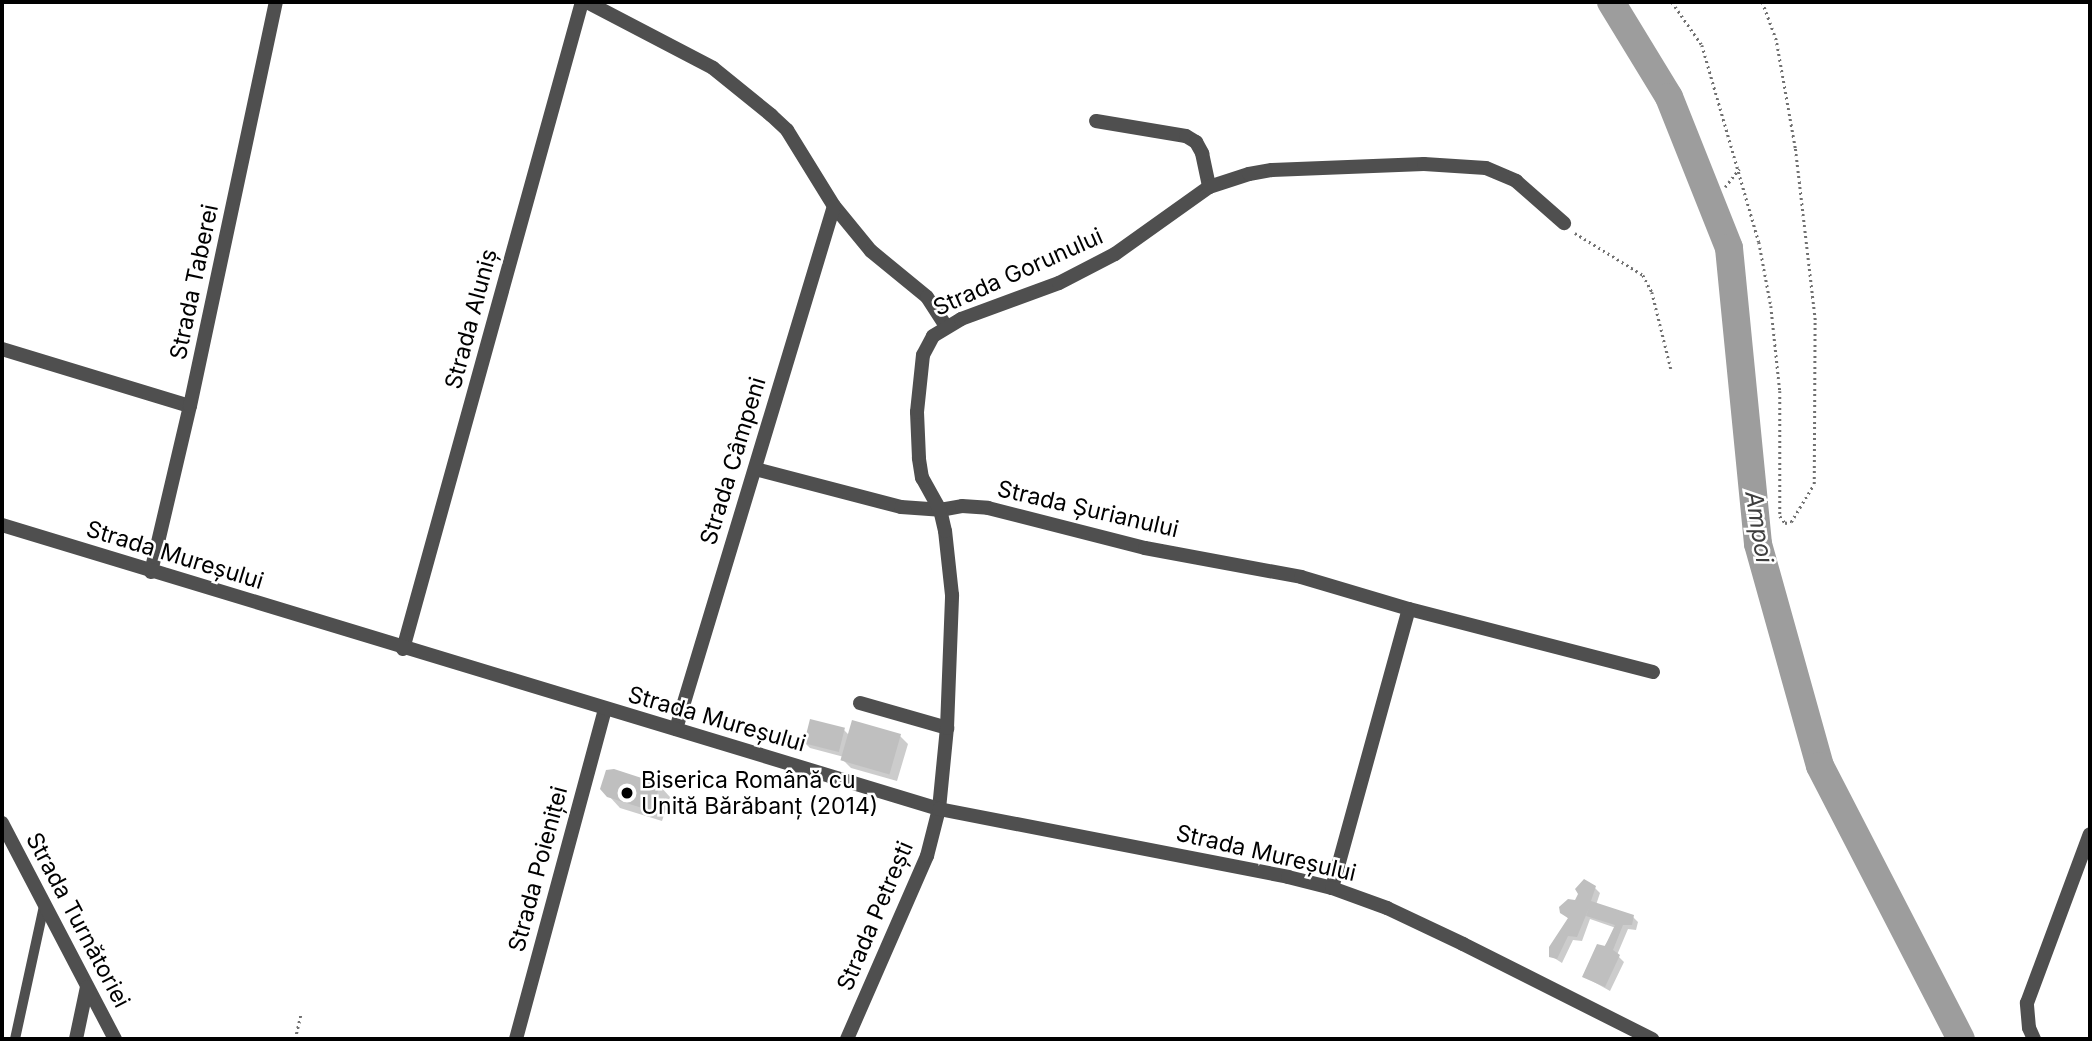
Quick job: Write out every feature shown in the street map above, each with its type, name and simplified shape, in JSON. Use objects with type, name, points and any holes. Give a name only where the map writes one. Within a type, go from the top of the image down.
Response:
[{"type":"street","name":"Strada Taberei","points":[[151,572],[190,406],[276,2]]},
{"type":"street","name":"Strada Aluniș","points":[[403,649],[582,2]]},
{"type":"street","points":[[587,2],[713,68],[771,115],[792,138],[834,205],[871,251],[934,304],[946,326]]},
{"type":"street","points":[[1096,121],[1186,136],[1196,142],[1202,153],[1209,187]]},
{"type":"street","name":"Strada Gorunului","points":[[939,809],[947,728],[952,595],[950,555],[940,510],[922,478],[917,412],[923,355],[933,336],[946,326],[1059,283],[1115,254],[1209,187],[1272,170],[1458,164],[1486,168],[1516,181],[1564,223]]},
{"type":"street","name":"Strada Câmpeni","points":[[676,729],[834,205]]},
{"type":"street","points":[[2,348],[190,406]]},
{"type":"street","name":"Strada Șurianului","points":[[755,469],[901,507],[940,510],[962,506],[988,508],[1146,548],[1301,577],[1409,609],[1653,672]]},
{"type":"street","name":"Strada Mureșului","points":[[2,525],[604,710],[676,729],[939,809],[1288,877],[1332,888],[1387,908],[1652,1039]]},
{"type":"street","points":[[1332,888],[1409,609]]},
{"type":"street","points":[[859,703],[947,728]]},
{"type":"street","name":"Strada Poieniței","points":[[516,1039],[604,710]]},
{"type":"street","name":"Strada Petrești","points":[[847,1039],[927,856],[939,809]]},
{"type":"street","name":"Strada Turnătoriei","points":[[2,822],[115,1039]]},
{"type":"street","points":[[2034,1039],[2029,1028],[2027,1003],[2090,835]]},
{"type":"street","points":[[76,1039],[87,987]]},
{"type":"lane","points":[[15,1039],[44,906]]},
{"type":"path","points":[[1672,2],[1702,46],[1740,169],[1759,242],[1771,306],[1780,391],[1780,516],[1786,523],[1791,522],[1814,484],[1814,306],[1795,148],[1776,40],[1762,2]]},
{"type":"path","points":[[1725,187],[1740,169]]},
{"type":"path","points":[[1564,223],[1580,238],[1621,259],[1643,275],[1652,292],[1671,369]]},
{"type":"path","points":[[295,1039],[300,1013]]},
{"type":"building","points":[[810,719],[845,728],[839,752],[804,743]]},
{"type":"building","points":[[852,720],[901,734],[889,774],[840,760]]},
{"type":"building","points":[[614,769],[660,784],[652,811],[607,797],[600,789],[606,770]]},
{"type":"building","points":[[1584,879],[1596,886],[1591,901],[1634,915],[1632,925],[1623,925],[1613,950],[1620,955],[1605,987],[1582,977],[1597,944],[1605,946],[1615,925],[1586,916],[1589,908],[1577,937],[1568,936],[1557,959],[1549,957],[1549,947],[1568,918],[1560,913],[1559,907],[1568,899],[1575,900],[1578,894],[1575,889]]},
{"type":"waterway","name":"Ampoi","points":[[1611,2],[1669,97],[1729,248],[1758,544],[1820,766],[1961,1039]]},
{"type":"place","name":"Biserica Română cu Unită Bărăbanț (2014)","points":[[627,793]]}]
